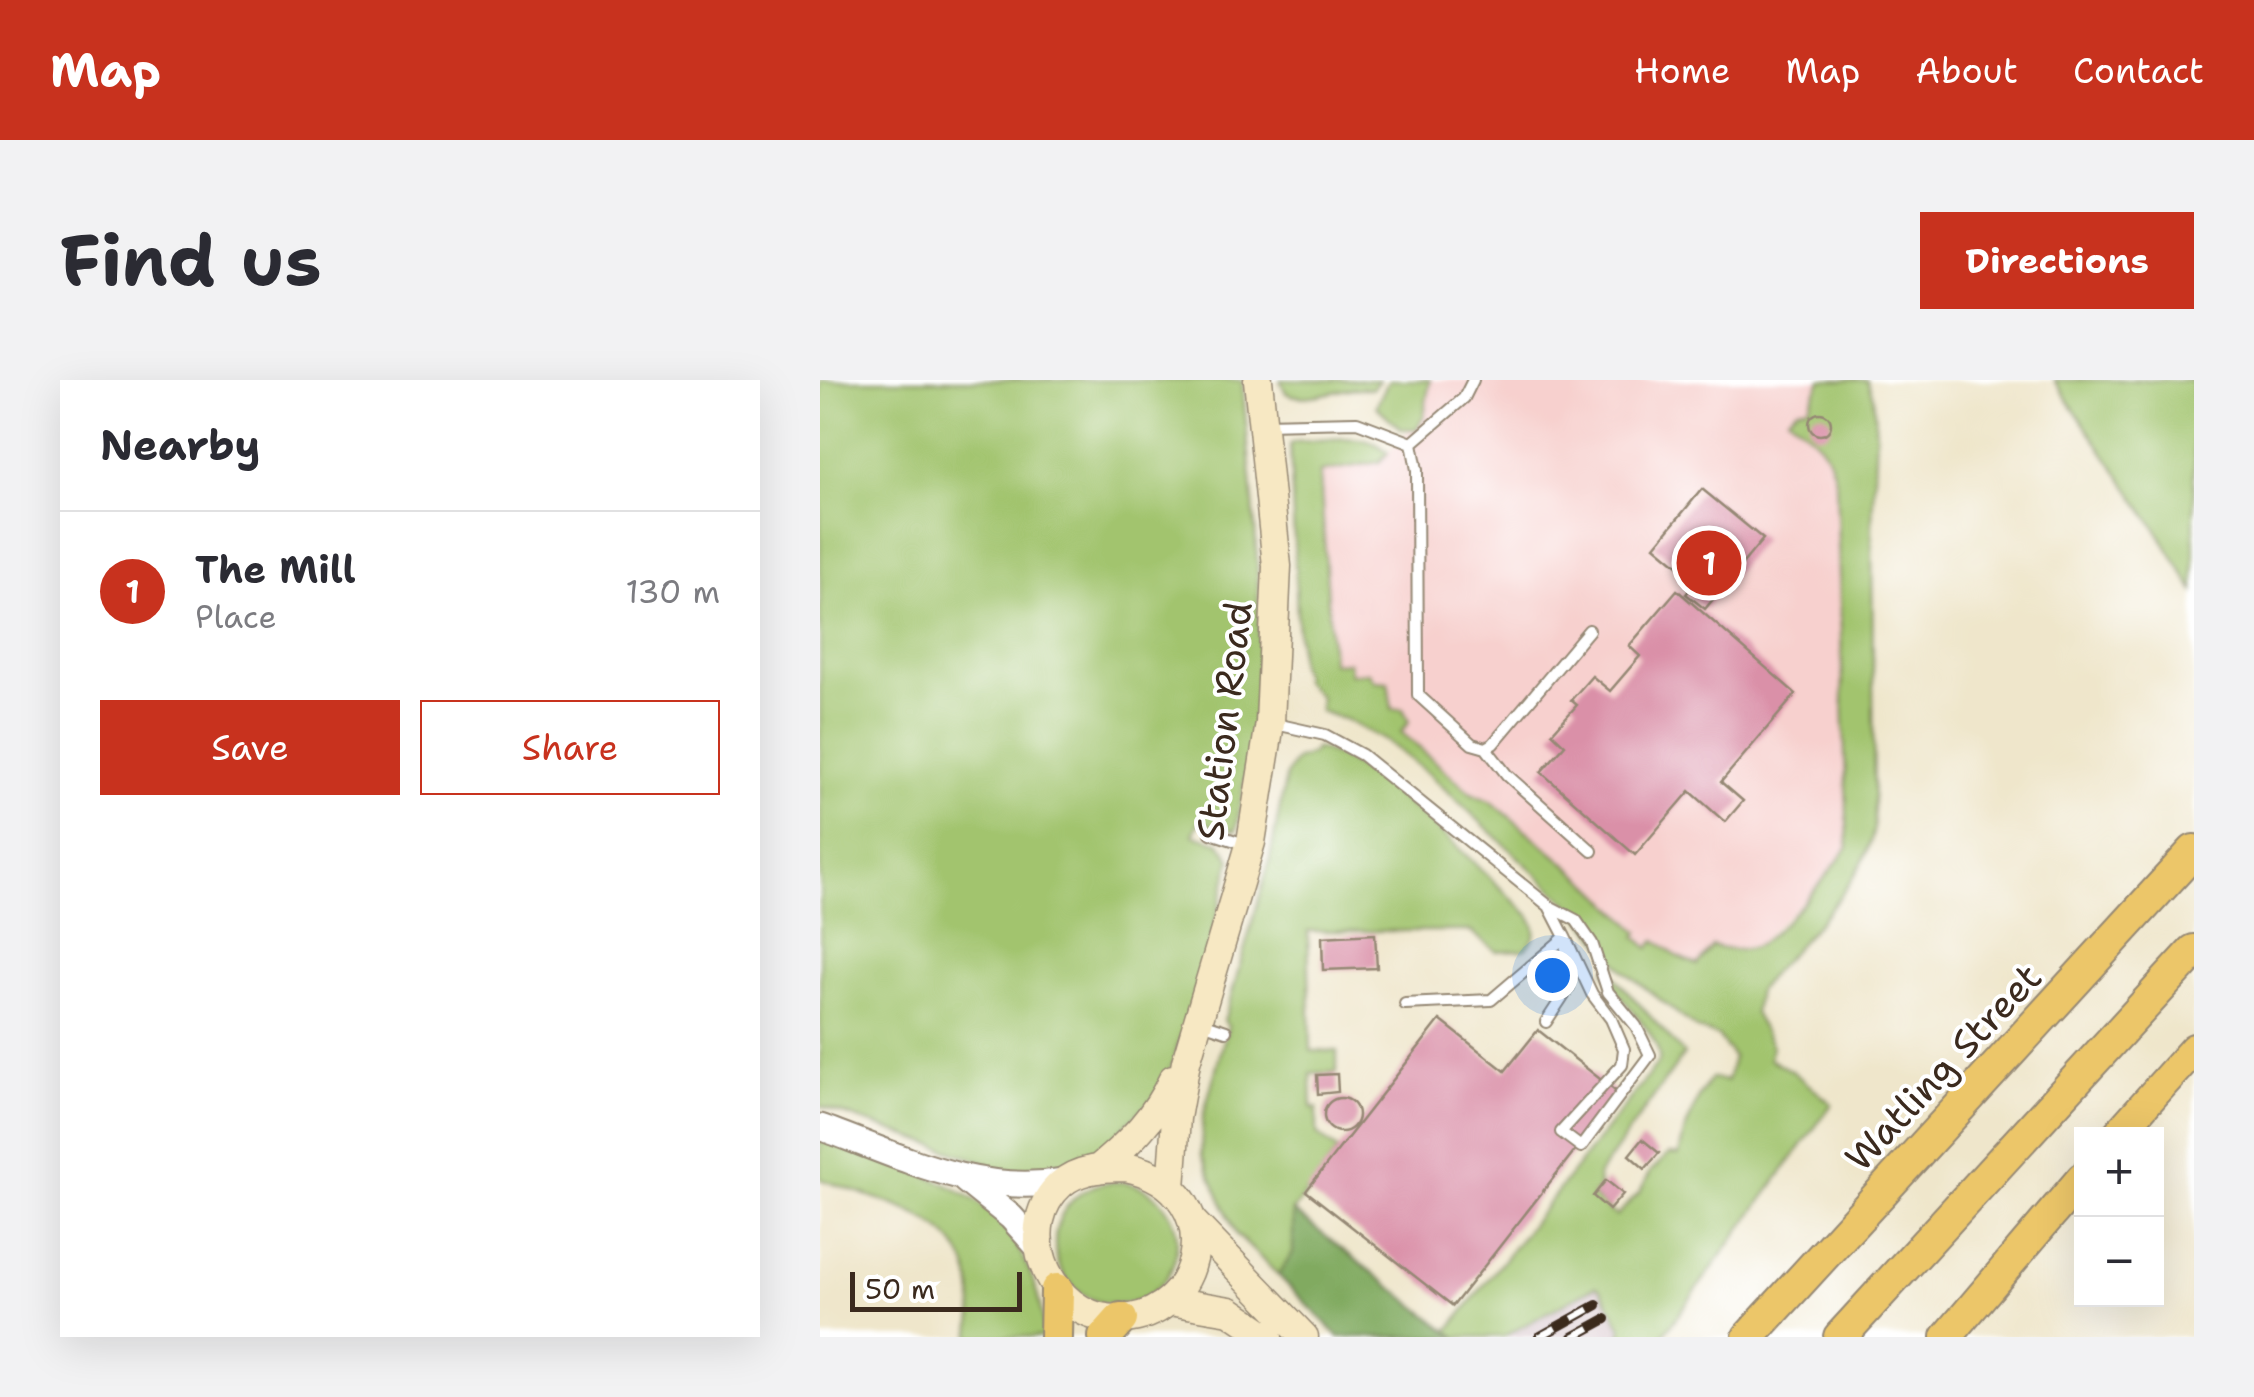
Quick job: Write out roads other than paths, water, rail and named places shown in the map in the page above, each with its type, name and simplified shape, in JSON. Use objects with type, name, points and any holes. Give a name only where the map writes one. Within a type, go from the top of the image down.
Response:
[{"type":"highway","name":"Watling Street","points":[[1749,1334],[2194,850]]},
{"type":"highway","points":[[1840,1337],[2194,951]]},
{"type":"highway","points":[[1888,1284],[2194,984]]},
{"type":"highway","points":[[1056,1337],[1057,1290]]},
{"type":"main road","name":"Station Road","points":[[1171,1188],[1176,1118],[1186,1062],[1250,846],[1270,722],[1277,566],[1258,380]]},
{"type":"main road","points":[[2124,1127],[2194,1049]]},
{"type":"main road","name":"Station Road","points":[[1098,1168],[1140,1133],[1186,1062]]},
{"type":"main road","points":[[1098,1168],[1132,1168],[1171,1188],[1188,1206],[1196,1244],[1193,1266],[1182,1288],[1147,1315],[1113,1328],[1057,1290],[1042,1264],[1038,1247],[1040,1219],[1051,1195],[1063,1181],[1098,1168]]},
{"type":"main road","points":[[1947,1337],[2074,1187]]},
{"type":"main road","points":[[1193,1222],[1304,1337]]},
{"type":"main road","points":[[1170,1300],[1230,1311],[1268,1337]]},
{"type":"street","points":[[820,1128],[966,1180],[1020,1186],[1063,1181]]},
{"type":"street","points":[[966,1180],[1012,1217],[1038,1247]]},
{"type":"lane","points":[[1412,443],[1464,398],[1473,380]]},
{"type":"lane","points":[[1262,424],[1358,422],[1412,443]]},
{"type":"lane","points":[[1412,443],[1417,482],[1418,696],[1472,744],[1486,748],[1508,776],[1592,851]]},
{"type":"lane","points":[[1486,748],[1589,630]]},
{"type":"lane","points":[[1270,722],[1324,735],[1362,755],[1549,906],[1576,920],[1592,943],[1608,992],[1636,1026],[1650,1054],[1581,1147],[1561,1132],[1607,1084],[1622,1064],[1624,1049],[1549,906]]},
{"type":"lane","points":[[1211,833],[1250,846]]},
{"type":"lane","points":[[1405,1004],[1492,1000],[1565,937]]},
{"type":"lane","points":[[1546,1022],[1569,988],[1565,937]]},
{"type":"lane","points":[[1199,1022],[1226,1031]]},
{"type":"railway","points":[[1539,1337],[1597,1305]]},
{"type":"railway","points":[[1573,1337],[1606,1319]]},
{"type":"place","name":"The Mill","points":[[1709,563]]}]
